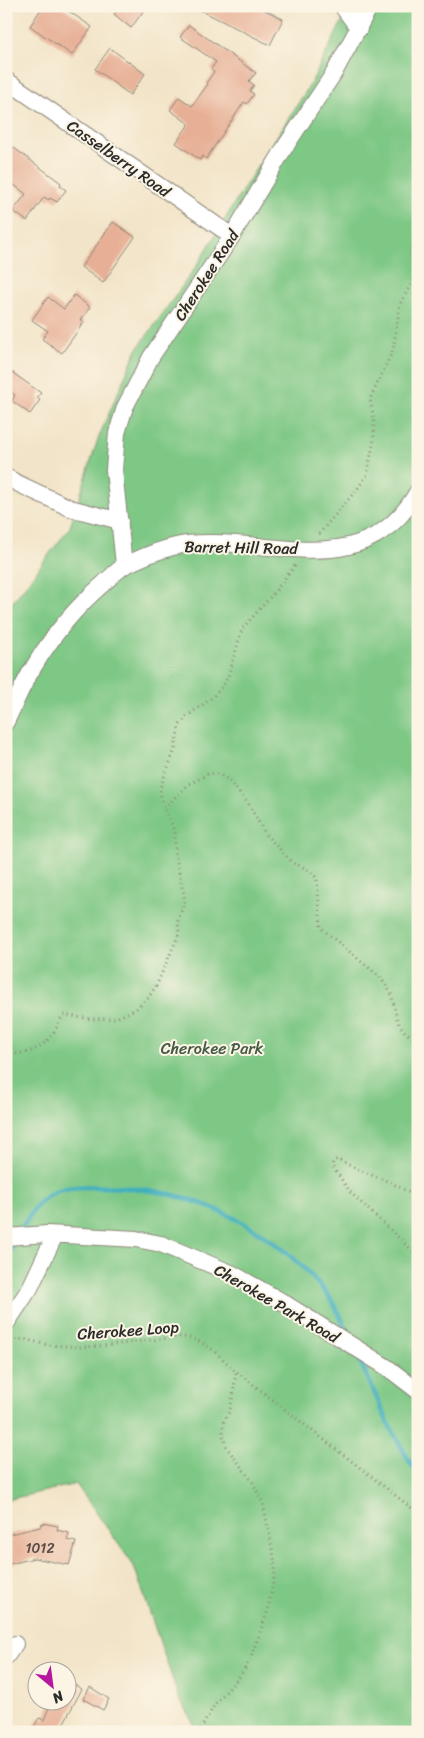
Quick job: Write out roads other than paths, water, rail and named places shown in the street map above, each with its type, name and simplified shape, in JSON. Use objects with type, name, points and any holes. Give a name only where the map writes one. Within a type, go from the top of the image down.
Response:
[{"type":"street","points":[[342,6],[359,29]]},
{"type":"street","name":"Cherokee Road","points":[[124,565],[114,470],[117,433],[125,406],[151,357],[232,236],[285,147],[334,73],[370,6]]},
{"type":"street","name":"Casselberry Road","points":[[6,80],[232,236]]},
{"type":"street","points":[[6,477],[70,508],[120,521]]},
{"type":"street","name":"Barret Hill Road","points":[[6,722],[32,669],[55,634],[80,603],[124,565],[172,546],[188,544],[320,550],[346,547],[372,538],[398,518],[418,492]]},
{"type":"street","points":[[6,1324],[30,1288],[51,1234]]},
{"type":"street","name":"Cherokee Park Road","points":[[6,1238],[51,1234],[136,1239],[161,1244],[233,1274],[281,1301],[388,1368],[418,1391]]},
{"type":"waterway","points":[[20,1232],[29,1217],[46,1197],[66,1188],[110,1187],[142,1189],[173,1195],[204,1205],[233,1217],[260,1233],[286,1252],[330,1298],[339,1313],[350,1339]]},
{"type":"waterway","points":[[6,1259],[16,1240]]},
{"type":"waterway","points":[[357,1354],[388,1423],[409,1461],[418,1473]]},
{"type":"park label","name":"Cherokee Park","points":[[212,1048]]}]
